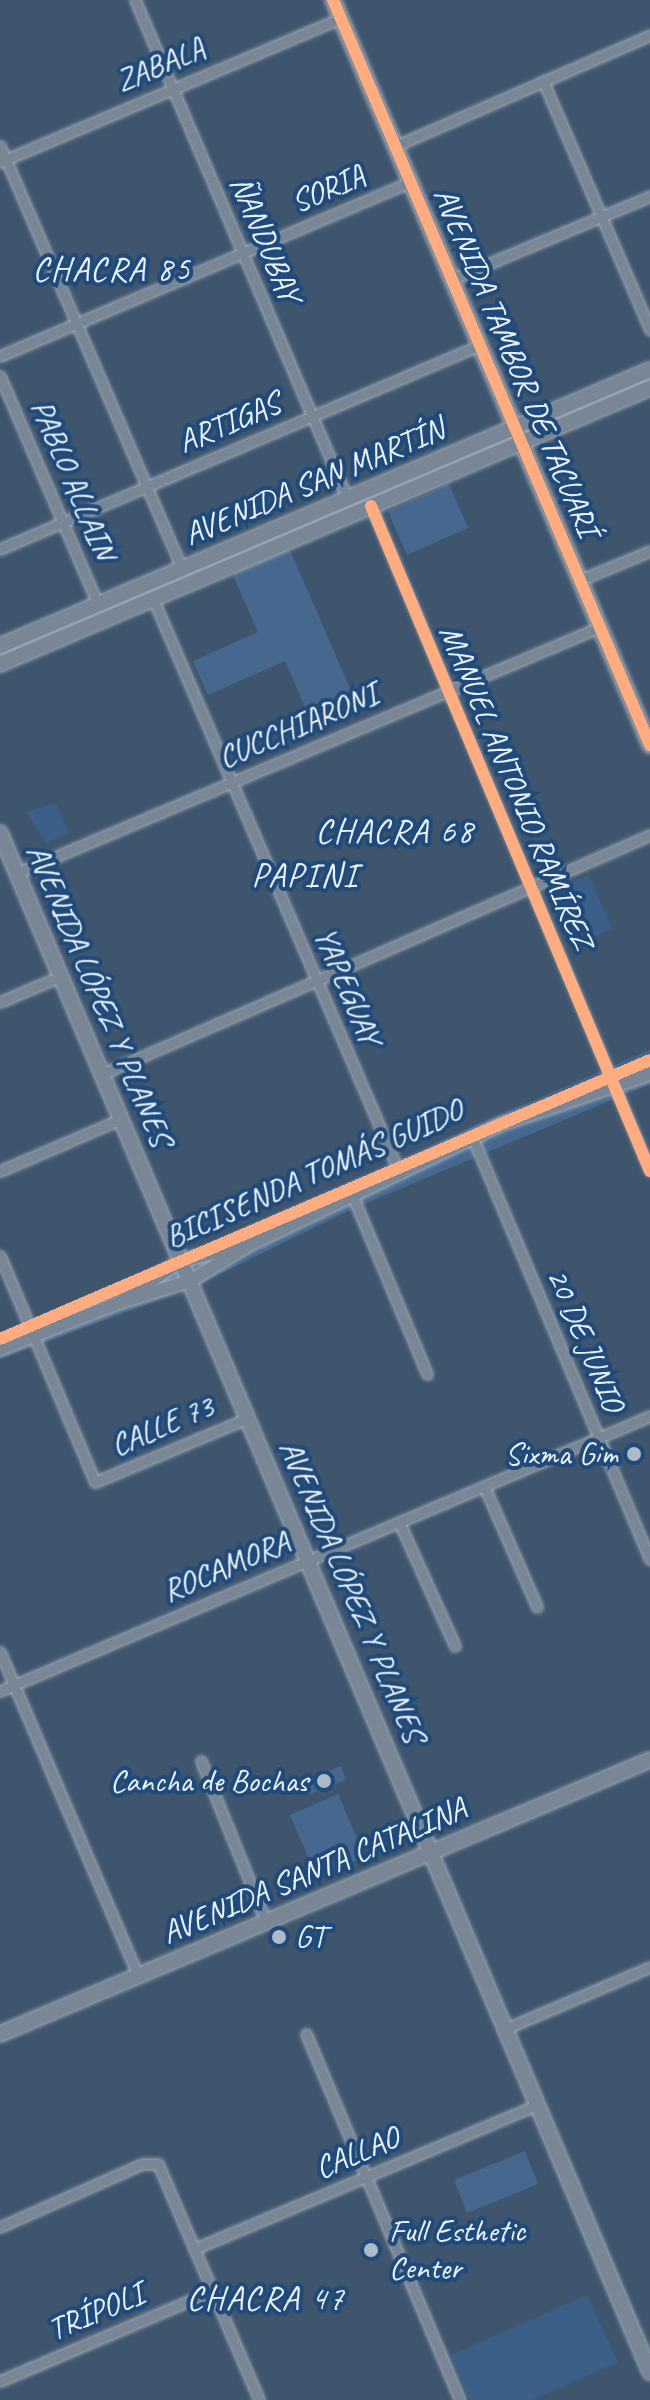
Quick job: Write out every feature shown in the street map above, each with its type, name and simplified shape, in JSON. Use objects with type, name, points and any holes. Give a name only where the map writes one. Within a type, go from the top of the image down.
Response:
[{"type":"main road","name":"AVENIDA TAMBOR DE TACUARÍ","points":[[333,0],[600,627],[646,726],[650,745]]},
{"type":"main road","name":"AVENIDA SAN MARTÍN","points":[[0,646],[650,370]]},
{"type":"main road","name":"AVENIDA SAN MARTÍN","points":[[0,664],[650,388]]},
{"type":"main road","name":"AVENIDA LÓPEZ Y PLANES","points":[[1,839],[507,2028],[650,2372]]},
{"type":"main road","points":[[0,1349],[35,1339],[121,1302],[190,1281],[249,1245],[491,1133],[650,1074]]},
{"type":"main road","points":[[121,1302],[181,1261],[249,1245]]},
{"type":"main road","name":"AVENIDA SANTA CATALINA","points":[[2,2029],[138,1976],[650,1760]]},
{"type":"street","name":"ÑANDUBAY","points":[[135,0],[347,498]]},
{"type":"street","name":"ZABALA","points":[[3,161],[341,18]]},
{"type":"street","name":"SORIA","points":[[395,146],[650,35]]},
{"type":"street","points":[[543,81],[650,330]]},
{"type":"street","points":[[0,146],[3,161],[182,568]]},
{"type":"street","name":"SORIA","points":[[0,356],[410,182]]},
{"type":"street","points":[[452,279],[650,196]]},
{"type":"street","name":"ARTIGAS","points":[[0,549],[480,345]]},
{"type":"street","name":"PABLO ALLAIN","points":[[0,376],[98,605]]},
{"type":"street","name":"MANUEL ANTONIO RAMÍREZ","points":[[371,506],[650,1171]]},
{"type":"street","points":[[580,580],[650,551]]},
{"type":"street","name":"YAPEGUAY","points":[[153,599],[400,1174]]},
{"type":"street","name":"CUCCHIARONI","points":[[17,873],[600,627]]},
{"type":"street","points":[[102,1074],[650,835]]},
{"type":"street","points":[[0,1002],[61,976]]},
{"type":"street","points":[[0,1171],[121,1119]]},
{"type":"street","name":"20 DE JUNIO","points":[[474,1141],[650,1559]]},
{"type":"street","points":[[353,1197],[427,1374]]},
{"type":"street","points":[[0,1256],[35,1339]]},
{"type":"street","name":"CALLE 73","points":[[35,1339],[95,1482],[248,1418]]},
{"type":"street","name":"ROCAMORA","points":[[0,1691],[650,1416]]},
{"type":"street","points":[[484,1486],[537,1607]]},
{"type":"street","points":[[399,1522],[455,1646]]},
{"type":"street","points":[[0,1652],[138,1976]]},
{"type":"street","points":[[201,1761],[266,1922]]},
{"type":"street","points":[[507,2028],[649,1968]]},
{"type":"street","points":[[306,2034],[460,2400]]},
{"type":"street","name":"CALLAO","points":[[194,2249],[539,2104]]},
{"type":"street","points":[[0,2227],[142,2164],[158,2164],[259,2400]]},
{"type":"street","name":"TRÍPOLI","points":[[0,2381],[212,2291]]},
{"type":"shaded area","points":[[449,484],[468,528],[407,555],[388,511]]},
{"type":"shaded area","points":[[289,548],[359,709],[314,728],[285,661],[208,695],[193,661],[258,632],[232,573]]},
{"type":"shaded area","points":[[56,803],[69,833],[46,843],[26,812]]},
{"type":"shaded area","points":[[589,875],[612,929],[577,944],[554,889]]},
{"type":"shaded area","points":[[650,1050],[650,1084],[357,1207],[193,1287],[0,1359],[0,1332]]},
{"type":"shaded area","name":"Cancha de Bochas","points":[[341,1766],[346,1780],[307,1795],[302,1781]]},
{"type":"shaded area","points":[[338,1794],[365,1857],[317,1877],[290,1815]]},
{"type":"shaded area","points":[[525,2151],[538,2184],[467,2213],[454,2180]]},
{"type":"shaded area","points":[[587,2295],[618,2362],[532,2400],[470,2400],[451,2355]]},
{"type":"cycle path","points":[[333,0],[650,745]]},
{"type":"cycle path","points":[[371,506],[650,1171]]},
{"type":"cycle path","name":"BICISENDA TOMÁS GUIDO","points":[[0,1339],[650,1060]]},
{"type":"place","name":"Sixma Gim","points":[[634,1454]]},
{"type":"place","name":"Cancha de Bochas","points":[[324,1781]]},
{"type":"place","name":"GT","points":[[279,1937]]},
{"type":"place","name":"Full Esthetic Center","points":[[371,2250]]},
{"type":"district","name":"CHACRA 85","points":[[112,269]]},
{"type":"district","name":"CHACRA 68","points":[[395,831]]},
{"type":"district","name":"PAPINI","points":[[305,875]]},
{"type":"district","name":"CHACRA 47","points":[[266,2298]]}]
